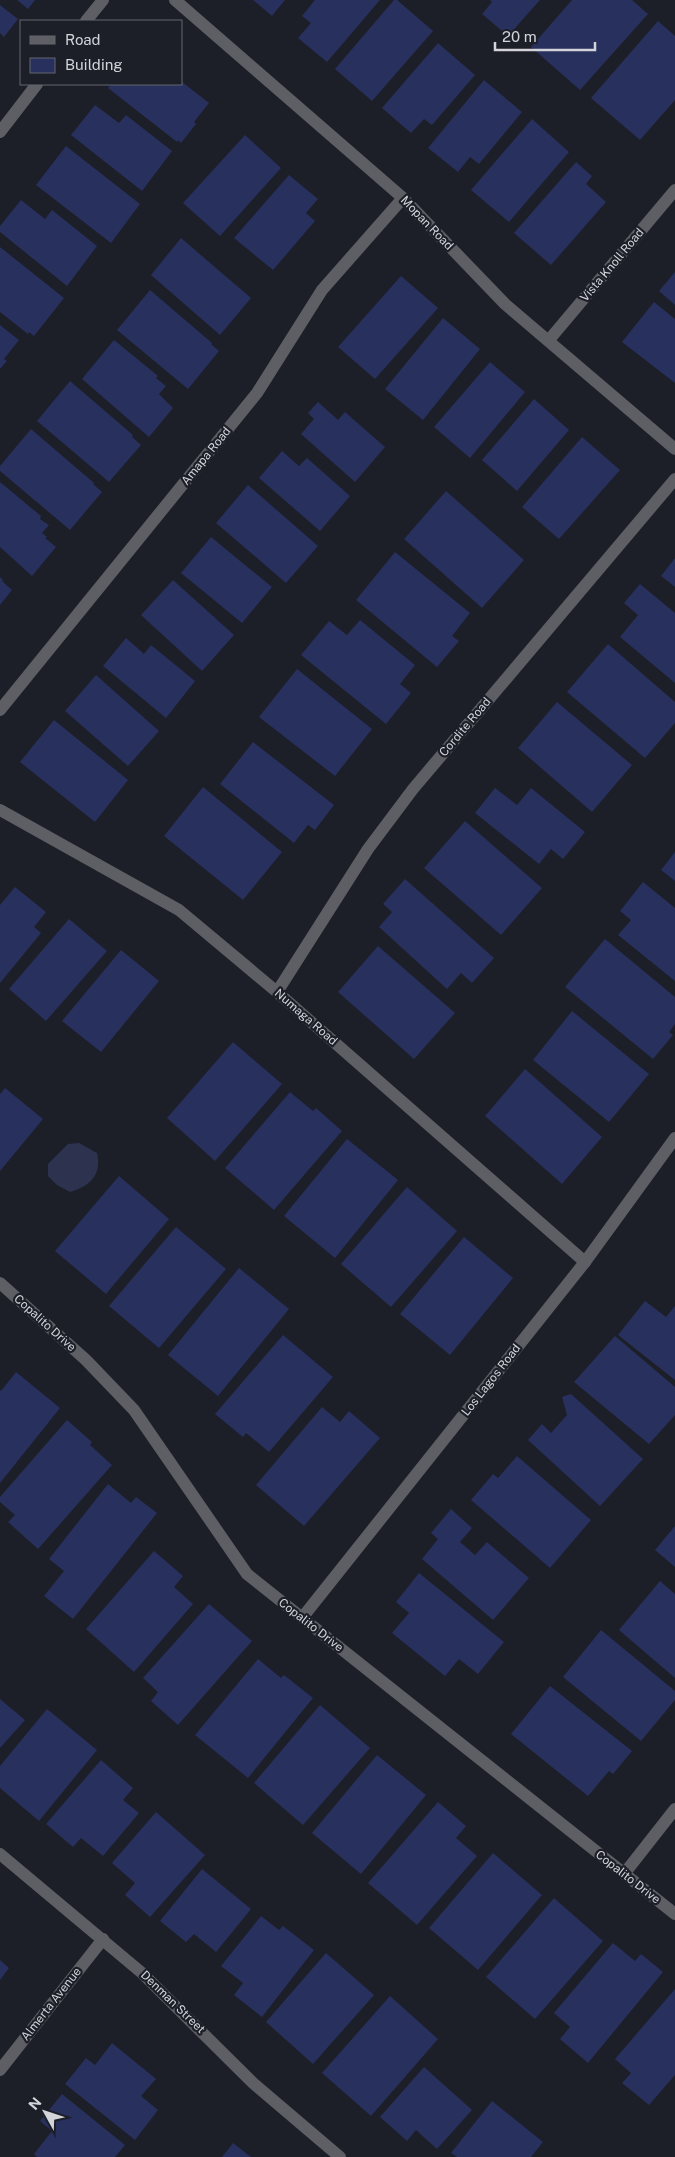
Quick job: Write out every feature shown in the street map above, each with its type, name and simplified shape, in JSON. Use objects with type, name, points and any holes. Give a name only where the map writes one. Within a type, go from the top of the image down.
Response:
[{"type":"street","points":[[87,20],[103,0]]},
{"type":"street","name":"Mopan Road","points":[[175,0],[403,198],[505,304],[675,449]]},
{"type":"street","points":[[0,132],[37,85]]},
{"type":"street","name":"Vista Knoll Road","points":[[549,340],[675,190]]},
{"type":"street","name":"Amapa Road","points":[[0,710],[257,393],[322,290],[403,198]]},
{"type":"street","name":"Cordite Road","points":[[277,992],[368,849],[413,789],[675,479]]},
{"type":"street","name":"Numaga Road","points":[[0,810],[179,910],[277,992],[585,1262]]},
{"type":"street","name":"Los Lagos Road","points":[[302,1618],[585,1262],[675,1138]]},
{"type":"street","name":"Copalito Drive","points":[[0,1283],[86,1360],[134,1410],[246,1574],[675,1914]]},
{"type":"street","points":[[624,1874],[675,1809]]},
{"type":"street","name":"Denman Street","points":[[0,1854],[142,1973],[253,2083],[340,2157]]},
{"type":"street","name":"Almerta Avenue","points":[[0,2070],[102,1939]]},
{"type":"shaded area","points":[[79,1143],[97,1153],[98,1168],[89,1183],[70,1192],[57,1185],[48,1176],[48,1164],[68,1144]]},
{"type":"building","points":[[17,0],[35,0],[28,9]]},
{"type":"building","points":[[253,0],[285,0],[272,16]]},
{"type":"building","points":[[315,0],[380,0],[327,62],[298,38],[311,23],[302,16]]},
{"type":"building","points":[[394,0],[397,0],[433,31],[372,101],[335,69]]},
{"type":"building","points":[[490,0],[540,0],[508,36],[482,14],[492,2]]},
{"type":"building","points":[[572,0],[632,0],[648,14],[580,90],[531,47]]},
{"type":"building","points":[[0,5],[18,19],[4,37],[0,33]]},
{"type":"building","points":[[658,21],[675,36],[675,100],[640,140],[591,98]]},
{"type":"building","points":[[438,43],[475,75],[432,125],[424,119],[411,133],[382,108]]},
{"type":"building","points":[[484,80],[522,112],[479,164],[470,157],[458,172],[428,148]]},
{"type":"building","points":[[182,82],[209,103],[181,143],[178,140],[177,142],[108,88],[110,85],[182,85]]},
{"type":"building","points":[[95,105],[119,123],[126,115],[172,151],[142,191],[71,135]]},
{"type":"building","points":[[532,119],[569,152],[509,222],[471,190]]},
{"type":"building","points":[[245,135],[281,168],[220,236],[183,203]]},
{"type":"building","points":[[66,146],[140,204],[111,243],[36,185]]},
{"type":"building","points":[[576,162],[592,176],[586,184],[606,202],[551,265],[514,233]]},
{"type":"building","points":[[289,175],[318,199],[306,213],[315,221],[273,270],[234,238]]},
{"type":"building","points":[[21,200],[45,219],[52,210],[97,246],[67,286],[0,232],[0,226]]},
{"type":"building","points":[[181,238],[251,298],[220,335],[151,275]]},
{"type":"building","points":[[0,247],[64,298],[34,336],[29,332],[28,334],[0,312]]},
{"type":"building","points":[[675,272],[675,305],[659,291]]},
{"type":"building","points":[[401,276],[438,308],[375,379],[338,347]]},
{"type":"building","points":[[150,290],[219,351],[188,389],[117,330]]},
{"type":"building","points":[[654,302],[675,319],[675,383],[622,342]]},
{"type":"building","points":[[443,318],[480,349],[423,420],[385,389]]},
{"type":"building","points":[[0,325],[19,340],[4,359],[7,361],[0,369]]},
{"type":"building","points":[[114,340],[158,376],[156,378],[166,386],[159,394],[173,408],[149,437],[82,379]]},
{"type":"building","points":[[490,362],[525,392],[470,458],[434,427]]},
{"type":"building","points":[[70,381],[133,435],[132,437],[141,445],[109,482],[37,421]]},
{"type":"building","points":[[534,399],[569,430],[517,491],[482,460]]},
{"type":"building","points":[[318,402],[338,420],[345,412],[385,447],[355,482],[301,434],[314,419],[308,413]]},
{"type":"building","points":[[31,429],[102,492],[70,530],[0,471],[0,466]]},
{"type":"building","points":[[582,437],[620,470],[559,539],[522,507]]},
{"type":"building","points":[[282,451],[299,466],[307,458],[350,496],[320,531],[259,478]]},
{"type":"building","points":[[0,482],[49,525],[42,533],[56,547],[32,576],[0,547]]},
{"type":"building","points":[[248,485],[318,546],[286,583],[216,523]]},
{"type":"building","points":[[446,491],[524,560],[482,608],[404,539]]},
{"type":"building","points":[[211,537],[272,587],[242,623],[181,573]]},
{"type":"building","points":[[395,552],[470,613],[452,636],[459,641],[437,667],[356,600]]},
{"type":"building","points":[[675,558],[675,587],[661,576]]},
{"type":"building","points":[[0,577],[12,590],[0,605]]},
{"type":"building","points":[[173,580],[234,635],[202,671],[141,615]]},
{"type":"building","points":[[640,584],[675,613],[675,683],[620,637],[638,615],[624,603]]},
{"type":"building","points":[[360,620],[415,665],[400,684],[411,693],[386,724],[301,655],[329,621],[347,635]]},
{"type":"building","points":[[126,638],[144,654],[151,645],[195,681],[166,718],[103,666]]},
{"type":"building","points":[[608,644],[675,702],[675,723],[645,758],[567,692]]},
{"type":"building","points":[[297,669],[372,729],[335,776],[259,717]]},
{"type":"building","points":[[96,675],[159,731],[128,766],[65,711]]},
{"type":"building","points":[[557,702],[632,765],[592,812],[518,748]]},
{"type":"building","points":[[54,720],[128,780],[95,822],[20,762]]},
{"type":"building","points":[[253,742],[334,805],[315,830],[308,825],[294,843],[220,784]]},
{"type":"building","points":[[203,787],[282,852],[243,900],[164,836]]},
{"type":"building","points":[[495,788],[517,805],[531,788],[585,832],[563,859],[551,849],[539,864],[475,813]]},
{"type":"building","points":[[465,821],[542,888],[501,935],[424,868]]},
{"type":"building","points":[[675,852],[675,881],[661,870]]},
{"type":"building","points":[[405,879],[494,958],[472,983],[461,973],[447,989],[379,927],[392,912],[383,904]]},
{"type":"building","points":[[643,882],[675,908],[675,981],[618,935],[631,920],[620,911]]},
{"type":"building","points":[[15,887],[46,912],[34,927],[41,933],[0,983],[0,905]]},
{"type":"building","points":[[69,919],[107,951],[46,1021],[9,989]]},
{"type":"building","points":[[605,939],[675,997],[675,1024],[669,1032],[673,1035],[653,1059],[565,987]]},
{"type":"building","points":[[378,946],[455,1013],[414,1059],[338,992]]},
{"type":"building","points":[[121,950],[159,981],[101,1052],[62,1021]]},
{"type":"building","points":[[572,1011],[649,1074],[609,1122],[533,1060]]},
{"type":"building","points":[[233,1042],[282,1084],[215,1161],[167,1118]]},
{"type":"building","points":[[525,1069],[602,1137],[562,1184],[485,1116]]},
{"type":"building","points":[[5,1088],[43,1119],[0,1171],[0,1094]]},
{"type":"building","points":[[290,1092],[313,1111],[316,1108],[342,1131],[274,1210],[225,1168]]},
{"type":"building","points":[[347,1139],[398,1180],[335,1258],[284,1216]]},
{"type":"building","points":[[119,1176],[169,1219],[106,1294],[55,1251]]},
{"type":"building","points":[[407,1187],[457,1231],[391,1307],[341,1264]]},
{"type":"building","points":[[176,1227],[226,1269],[159,1348],[109,1306]]},
{"type":"building","points":[[464,1237],[513,1278],[450,1355],[400,1314]]},
{"type":"building","points":[[239,1268],[289,1309],[218,1396],[168,1355]]},
{"type":"building","points":[[645,1301],[666,1317],[675,1306],[675,1380],[618,1335]]},
{"type":"building","points":[[283,1335],[333,1377],[269,1452],[246,1433],[243,1437],[215,1414]]},
{"type":"building","points":[[615,1336],[675,1387],[675,1415],[649,1444],[574,1382]]},
{"type":"building","points":[[16,1372],[60,1408],[0,1483],[0,1390]]},
{"type":"building","points":[[571,1394],[643,1459],[600,1506],[528,1440],[542,1424],[551,1433],[567,1415],[562,1397]]},
{"type":"building","points":[[322,1407],[340,1422],[349,1411],[380,1438],[304,1526],[256,1485]]},
{"type":"building","points":[[67,1420],[92,1442],[90,1445],[112,1465],[38,1549],[8,1522],[15,1515],[0,1502],[0,1497]]},
{"type":"building","points":[[517,1456],[591,1520],[550,1568],[471,1500],[493,1474],[498,1478]]},
{"type":"building","points":[[108,1484],[131,1503],[136,1497],[157,1513],[73,1619],[44,1596],[64,1571],[49,1559]]},
{"type":"building","points":[[451,1509],[472,1528],[460,1542],[475,1555],[487,1542],[529,1578],[493,1620],[422,1559],[438,1539],[431,1533]]},
{"type":"building","points":[[675,1526],[675,1567],[655,1550]]},
{"type":"building","points":[[154,1551],[183,1576],[174,1587],[193,1604],[134,1672],[86,1629]]},
{"type":"building","points":[[419,1573],[504,1642],[478,1674],[459,1659],[445,1676],[392,1633],[409,1613],[396,1602]]},
{"type":"building","points":[[660,1581],[675,1594],[675,1678],[619,1630]]},
{"type":"building","points":[[209,1604],[252,1641],[178,1725],[151,1701],[158,1692],[143,1678]]},
{"type":"building","points":[[601,1630],[675,1691],[675,1700],[641,1741],[563,1677]]},
{"type":"building","points":[[258,1659],[281,1678],[284,1675],[313,1698],[248,1778],[195,1735]]},
{"type":"building","points":[[550,1686],[632,1751],[613,1774],[609,1771],[588,1796],[511,1734]]},
{"type":"building","points":[[0,1699],[25,1720],[0,1748]]},
{"type":"building","points":[[320,1705],[370,1748],[303,1825],[254,1783]]},
{"type":"building","points":[[47,1709],[97,1750],[39,1821],[0,1788],[0,1766]]},
{"type":"building","points":[[377,1755],[426,1795],[361,1874],[312,1833]]},
{"type":"building","points":[[101,1760],[133,1788],[123,1800],[139,1813],[103,1856],[81,1838],[73,1847],[46,1824]]},
{"type":"building","points":[[438,1802],[466,1826],[456,1838],[477,1856],[417,1925],[368,1883]]},
{"type":"building","points":[[156,1812],[205,1855],[150,1917],[125,1895],[135,1883],[112,1863]]},
{"type":"building","points":[[493,1853],[542,1895],[478,1970],[429,1928]]},
{"type":"building","points":[[202,1869],[251,1909],[216,1952],[194,1934],[186,1942],[160,1921]]},
{"type":"building","points":[[554,1898],[603,1941],[535,2019],[486,1977]]},
{"type":"building","points":[[261,1916],[279,1930],[283,1926],[314,1950],[262,2017],[234,1995],[243,1983],[221,1966]]},
{"type":"building","points":[[613,1943],[635,1961],[641,1954],[663,1972],[588,2063],[560,2039],[570,2027],[554,2013]]},
{"type":"building","points":[[326,1953],[374,1995],[313,2064],[266,2022]]},
{"type":"building","points":[[0,1960],[9,1968],[0,1980]]},
{"type":"building","points":[[675,1989],[675,2075],[649,2105],[622,2083],[631,2073],[615,2059]]},
{"type":"building","points":[[390,1996],[438,2039],[371,2116],[322,2073]]},
{"type":"building","points":[[112,2043],[156,2079],[141,2096],[158,2110],[135,2140],[65,2084],[86,2058],[95,2065]]},
{"type":"building","points":[[424,2067],[472,2110],[437,2149],[416,2130],[407,2141],[380,2117]]},
{"type":"building","points":[[62,2094],[125,2145],[115,2157],[37,2157],[34,2154],[52,2131],[40,2121]]},
{"type":"building","points":[[492,2101],[543,2142],[531,2157],[457,2157],[451,2153]]},
{"type":"building","points":[[233,2143],[251,2157],[222,2157]]}]
